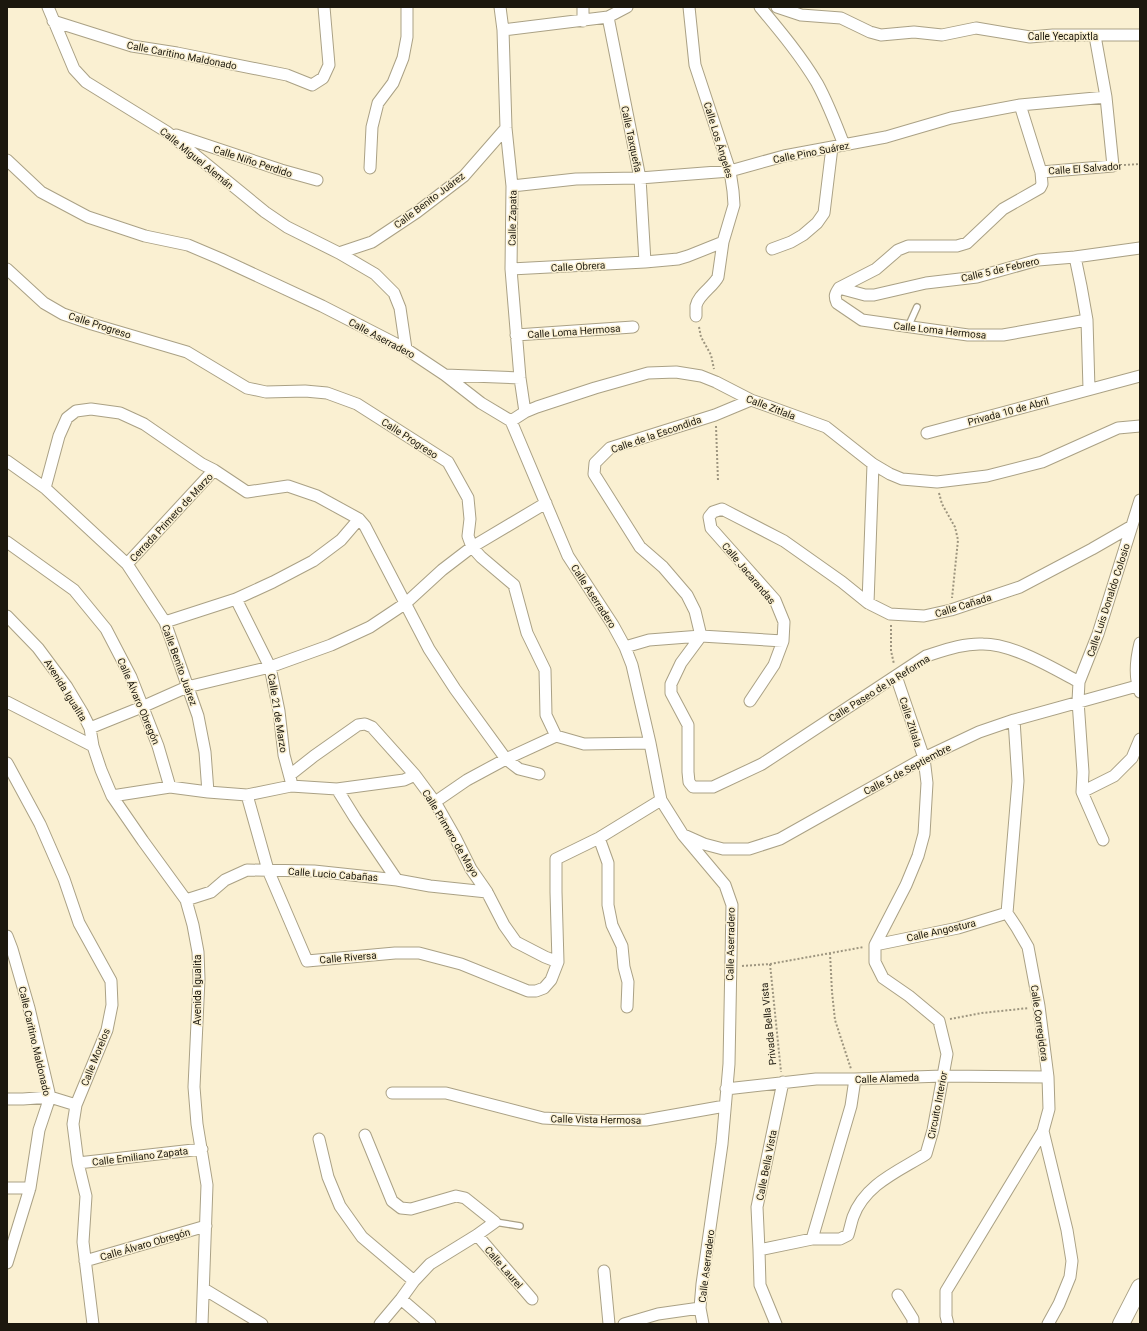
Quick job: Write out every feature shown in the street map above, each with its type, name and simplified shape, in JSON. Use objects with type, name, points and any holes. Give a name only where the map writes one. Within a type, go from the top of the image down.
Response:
[{"type":"main road","points":[[1120,1324],[1140,1286]]},
{"type":"street","name":"Calle Miguel Alemán","points":[[48,7],[74,69],[86,82],[167,132],[265,212],[288,227],[339,253],[375,274],[394,293],[400,308],[406,348]]},
{"type":"street","name":"Calle Caritino Maldonado","points":[[53,21],[132,46],[177,53],[287,75],[312,85],[323,78],[329,65],[324,7]]},
{"type":"street","points":[[370,168],[372,126],[378,103],[392,82],[403,58],[407,37],[407,7]]},
{"type":"street","name":"Calle Zapata","points":[[500,7],[504,30],[506,128],[512,186],[511,269],[520,378],[525,412]]},
{"type":"street","points":[[582,7],[583,21]]},
{"type":"street","points":[[504,30],[608,17],[628,7]]},
{"type":"street","name":"Calle Los Ángeles","points":[[689,7],[695,65],[730,171],[734,205],[723,242],[718,277],[696,305],[696,316]]},
{"type":"street","points":[[760,7],[794,49],[816,83],[830,110],[844,145]]},
{"type":"street","name":"Calle Yecapixtla","points":[[778,7],[801,15],[841,18],[870,32],[881,35],[914,32],[942,35],[976,28],[1030,37],[1053,35],[1140,36]]},
{"type":"street","name":"Calle Taxqueña","points":[[608,17],[640,178],[645,262]]},
{"type":"street","points":[[1095,36],[1106,97],[1113,166]]},
{"type":"street","name":"Calle Pino Suárez","points":[[512,186],[576,179],[640,178],[730,171],[784,156],[886,137],[951,118],[1020,105],[1106,97]]},
{"type":"street","points":[[1020,105],[1041,172]]},
{"type":"street","name":"Calle Benito Juárez","points":[[339,253],[372,242],[417,212],[464,176],[506,128]]},
{"type":"street","name":"Calle Niño Perdido","points":[[167,132],[317,180]]},
{"type":"street","points":[[772,249],[791,242],[803,235],[818,223],[824,213],[832,147]]},
{"type":"street","name":"Calle Aserradero","points":[[7,160],[41,192],[88,217],[145,236],[188,246],[215,256],[322,306],[406,348],[445,375],[481,403],[511,421],[568,556],[613,625],[632,664],[661,800],[683,835],[725,885],[732,905],[728,1064],[722,1144],[702,1284],[700,1308],[704,1324]]},
{"type":"street","name":"Calle El Salvador","points":[[839,288],[876,269],[898,250],[908,246],[957,246],[967,243],[1003,208],[1040,188],[1042,184],[1041,172],[1113,166]]},
{"type":"street","name":"Calle Obrera","points":[[511,269],[645,262],[683,258],[723,242]]},
{"type":"street","name":"Calle 5 de Febrero","points":[[839,288],[865,296],[874,296],[926,283],[977,277],[1038,260],[1075,257],[1140,248]]},
{"type":"street","points":[[1075,257],[1087,320],[1089,389]]},
{"type":"street","name":"Calle Progreso","points":[[7,268],[44,303],[63,314],[187,352],[247,388],[266,392],[305,391],[327,393],[357,404],[448,462],[468,498],[470,519],[468,536],[472,547]]},
{"type":"street","name":"Calle Loma Hermosa","points":[[839,288],[835,294],[837,303],[862,320],[968,335],[1003,335],[1087,320]]},
{"type":"street","name":"Calle Loma Hermosa","points":[[516,335],[633,328]]},
{"type":"street","name":"Calle Zitlala","points":[[525,412],[580,393],[648,373],[676,372],[701,376],[716,382],[750,400],[826,427],[873,464],[890,474],[902,479],[937,482],[987,476],[1042,462],[1118,428],[1140,426]]},
{"type":"street","points":[[445,375],[520,378]]},
{"type":"street","name":"Privada 10 de Abril","points":[[927,433],[1140,376]]},
{"type":"street","name":"Calle de la Escondida","points":[[701,636],[695,611],[687,595],[663,567],[640,547],[594,474],[595,462],[610,448],[715,415],[750,400]]},
{"type":"street","points":[[45,488],[59,436],[67,418],[76,411],[91,409],[120,413],[144,424],[202,464],[214,470],[247,492],[288,486],[317,496],[359,519],[365,526],[429,649],[455,689],[506,759],[519,769],[538,774]]},
{"type":"street","points":[[511,421],[525,412]]},
{"type":"street","name":"Calle Benito Juárez","points":[[7,461],[45,488],[127,564],[165,622],[198,716],[205,752],[208,792]]},
{"type":"street","points":[[868,603],[873,464]]},
{"type":"street","name":"Cerrada Primero de Marzo","points":[[127,564],[214,470]]},
{"type":"street","name":"Calle Luis Donaldo Colosio","points":[[1082,792],[1083,772],[1078,701],[1079,682],[1098,634],[1140,500]]},
{"type":"street","points":[[90,728],[187,687],[270,667],[331,645],[357,633],[406,603],[442,570],[472,547],[546,503]]},
{"type":"street","name":"Calle Cañada","points":[[714,512],[722,509],[784,541],[842,582],[868,603],[890,614],[924,616],[951,610],[1020,587],[1132,526]]},
{"type":"street","name":"Calle Jacarandas","points":[[714,512],[709,517],[711,528],[775,600],[784,622],[783,641],[774,664],[750,701]]},
{"type":"street","points":[[165,622],[236,599],[313,561],[341,540],[359,519]]},
{"type":"street","name":"Calle Álvaro Obregón","points":[[7,542],[74,590],[106,629],[131,677],[158,746],[170,787]]},
{"type":"street","points":[[472,547],[514,585],[527,633],[545,670],[546,715],[556,736]]},
{"type":"street","name":"Calle 21 de Marzo","points":[[236,599],[270,667],[279,711],[284,755],[290,780]]},
{"type":"street","name":"Avenida Igualita","points":[[7,616],[38,648],[67,687],[90,728],[93,746],[112,796],[186,900],[193,925],[198,952],[199,979],[194,1087],[197,1124],[207,1185],[202,1324]]},
{"type":"street","points":[[625,647],[649,640],[701,636],[783,641]]},
{"type":"street","name":"Calle Paseo de la Reforma","points":[[701,636],[681,663],[672,684],[671,693],[688,725],[688,772],[689,782],[693,787],[714,787],[762,764],[926,656],[958,646],[983,644],[1004,647],[1056,669],[1079,682]]},
{"type":"street","points":[[1139,689],[1136,659],[1140,643]]},
{"type":"street","name":"Calle Zitlala","points":[[875,945],[906,885],[918,856],[924,834],[927,783],[924,758],[896,676]]},
{"type":"street","name":"Calle 5 de Septiembre","points":[[683,835],[704,844],[723,849],[748,849],[780,839],[924,758],[979,732],[1078,701],[1139,689]]},
{"type":"street","points":[[7,702],[93,746]]},
{"type":"street","points":[[1007,913],[1018,781],[1014,720]]},
{"type":"street","name":"Calle Primero de Mayo","points":[[290,780],[314,756],[358,725],[365,724],[372,727],[415,775],[435,802],[471,869],[487,892],[504,925],[516,942],[558,962]]},
{"type":"street","points":[[435,802],[467,780],[506,759],[556,736],[584,744],[650,743]]},
{"type":"street","points":[[1103,840],[1082,792],[1114,776],[1132,758],[1140,738]]},
{"type":"street","name":"Calle Morelos","points":[[7,763],[40,824],[64,879],[79,923],[111,981],[112,1005],[107,1030],[76,1105],[72,1124],[78,1163],[86,1196],[83,1242],[93,1324]]},
{"type":"street","points":[[112,796],[170,787],[247,795],[290,780],[337,789],[404,780],[415,775]]},
{"type":"street","points":[[337,789],[397,880]]},
{"type":"street","name":"Calle Riversa","points":[[247,795],[268,870],[307,961],[395,953],[419,953],[461,964],[528,991],[536,991],[544,988],[551,980],[558,962]]},
{"type":"street","points":[[558,962],[556,859],[599,838],[661,800]]},
{"type":"street","points":[[599,838],[608,863],[609,911],[612,925],[622,946],[624,968],[628,982],[627,1007]]},
{"type":"street","name":"Calle Lucio Cabañas","points":[[186,900],[211,892],[225,880],[247,870],[314,871],[487,892]]},
{"type":"street","name":"Calle Angostura","points":[[875,945],[958,928],[1007,913]]},
{"type":"street","name":"Calle Corregidora","points":[[1007,913],[1028,947],[1039,1006],[1048,1077],[1049,1109],[1043,1131],[1067,1230],[1072,1261],[1070,1277],[1059,1304],[1048,1324]]},
{"type":"street","name":"Calle Caritino Maldonado","points":[[7,936],[29,1008],[50,1097],[39,1130],[30,1188],[7,1263]]},
{"type":"street","points":[[875,945],[875,962],[883,978],[909,996],[939,1021]]},
{"type":"street","name":"Circuito Interior","points":[[759,1250],[812,1239],[840,1239],[848,1235],[854,1216],[867,1194],[884,1178],[926,1154],[933,1130],[947,1054],[939,1021]]},
{"type":"street","name":"Calle Alameda","points":[[726,1089],[816,1079],[943,1076],[1048,1077]]},
{"type":"street","points":[[812,1239],[851,1106],[854,1079]]},
{"type":"street","name":"Calle Bella Vista","points":[[759,1250],[757,1207],[783,1082]]},
{"type":"street","name":"Calle Vista Hermosa","points":[[392,1093],[446,1093],[543,1118],[600,1121],[646,1120],[725,1106]]},
{"type":"street","points":[[7,1098],[50,1097],[76,1105]]},
{"type":"street","points":[[948,1324],[946,1316],[946,1291],[1043,1131]]},
{"type":"street","points":[[365,1135],[392,1201],[401,1208],[411,1209],[456,1196],[465,1198],[495,1222],[430,1264],[414,1281],[380,1324]]},
{"type":"street","points":[[319,1139],[328,1177],[340,1206],[362,1237],[414,1281]]},
{"type":"street","name":"Calle Emiliano Zapata","points":[[78,1163],[202,1149]]},
{"type":"street","points":[[7,1188],[30,1188]]},
{"type":"street","name":"Calle Álvaro Obregón","points":[[85,1261],[206,1226]]},
{"type":"street","name":"Calle Laurel","points":[[477,1235],[532,1299]]},
{"type":"street","points":[[759,1250],[760,1285],[776,1324]]},
{"type":"street","points":[[604,1271],[609,1324]]},
{"type":"street","points":[[204,1289],[262,1324]]},
{"type":"street","points":[[898,1295],[913,1318],[913,1324]]},
{"type":"street","points":[[401,1299],[430,1324]]},
{"type":"street","points":[[624,1324],[658,1314],[700,1308]]},
{"type":"lane","points":[[908,327],[917,307]]},
{"type":"lane","points":[[495,1222],[520,1226]]},
{"type":"path","name":"Calle El Salvador","points":[[1113,166],[1140,164]]},
{"type":"path","points":[[696,316],[701,337],[711,354],[716,382]]},
{"type":"path","points":[[715,415],[718,481]]},
{"type":"path","points":[[937,482],[942,504],[955,527],[958,540],[951,610]]},
{"type":"path","points":[[890,614],[891,651],[896,676]]},
{"type":"path","points":[[730,968],[770,964],[875,945]]},
{"type":"path","points":[[830,953],[835,1020],[854,1079]]},
{"type":"path","name":"Privada Bella Vista","points":[[770,964],[783,1082]]},
{"type":"path","points":[[939,1021],[982,1013],[1039,1006]]}]
